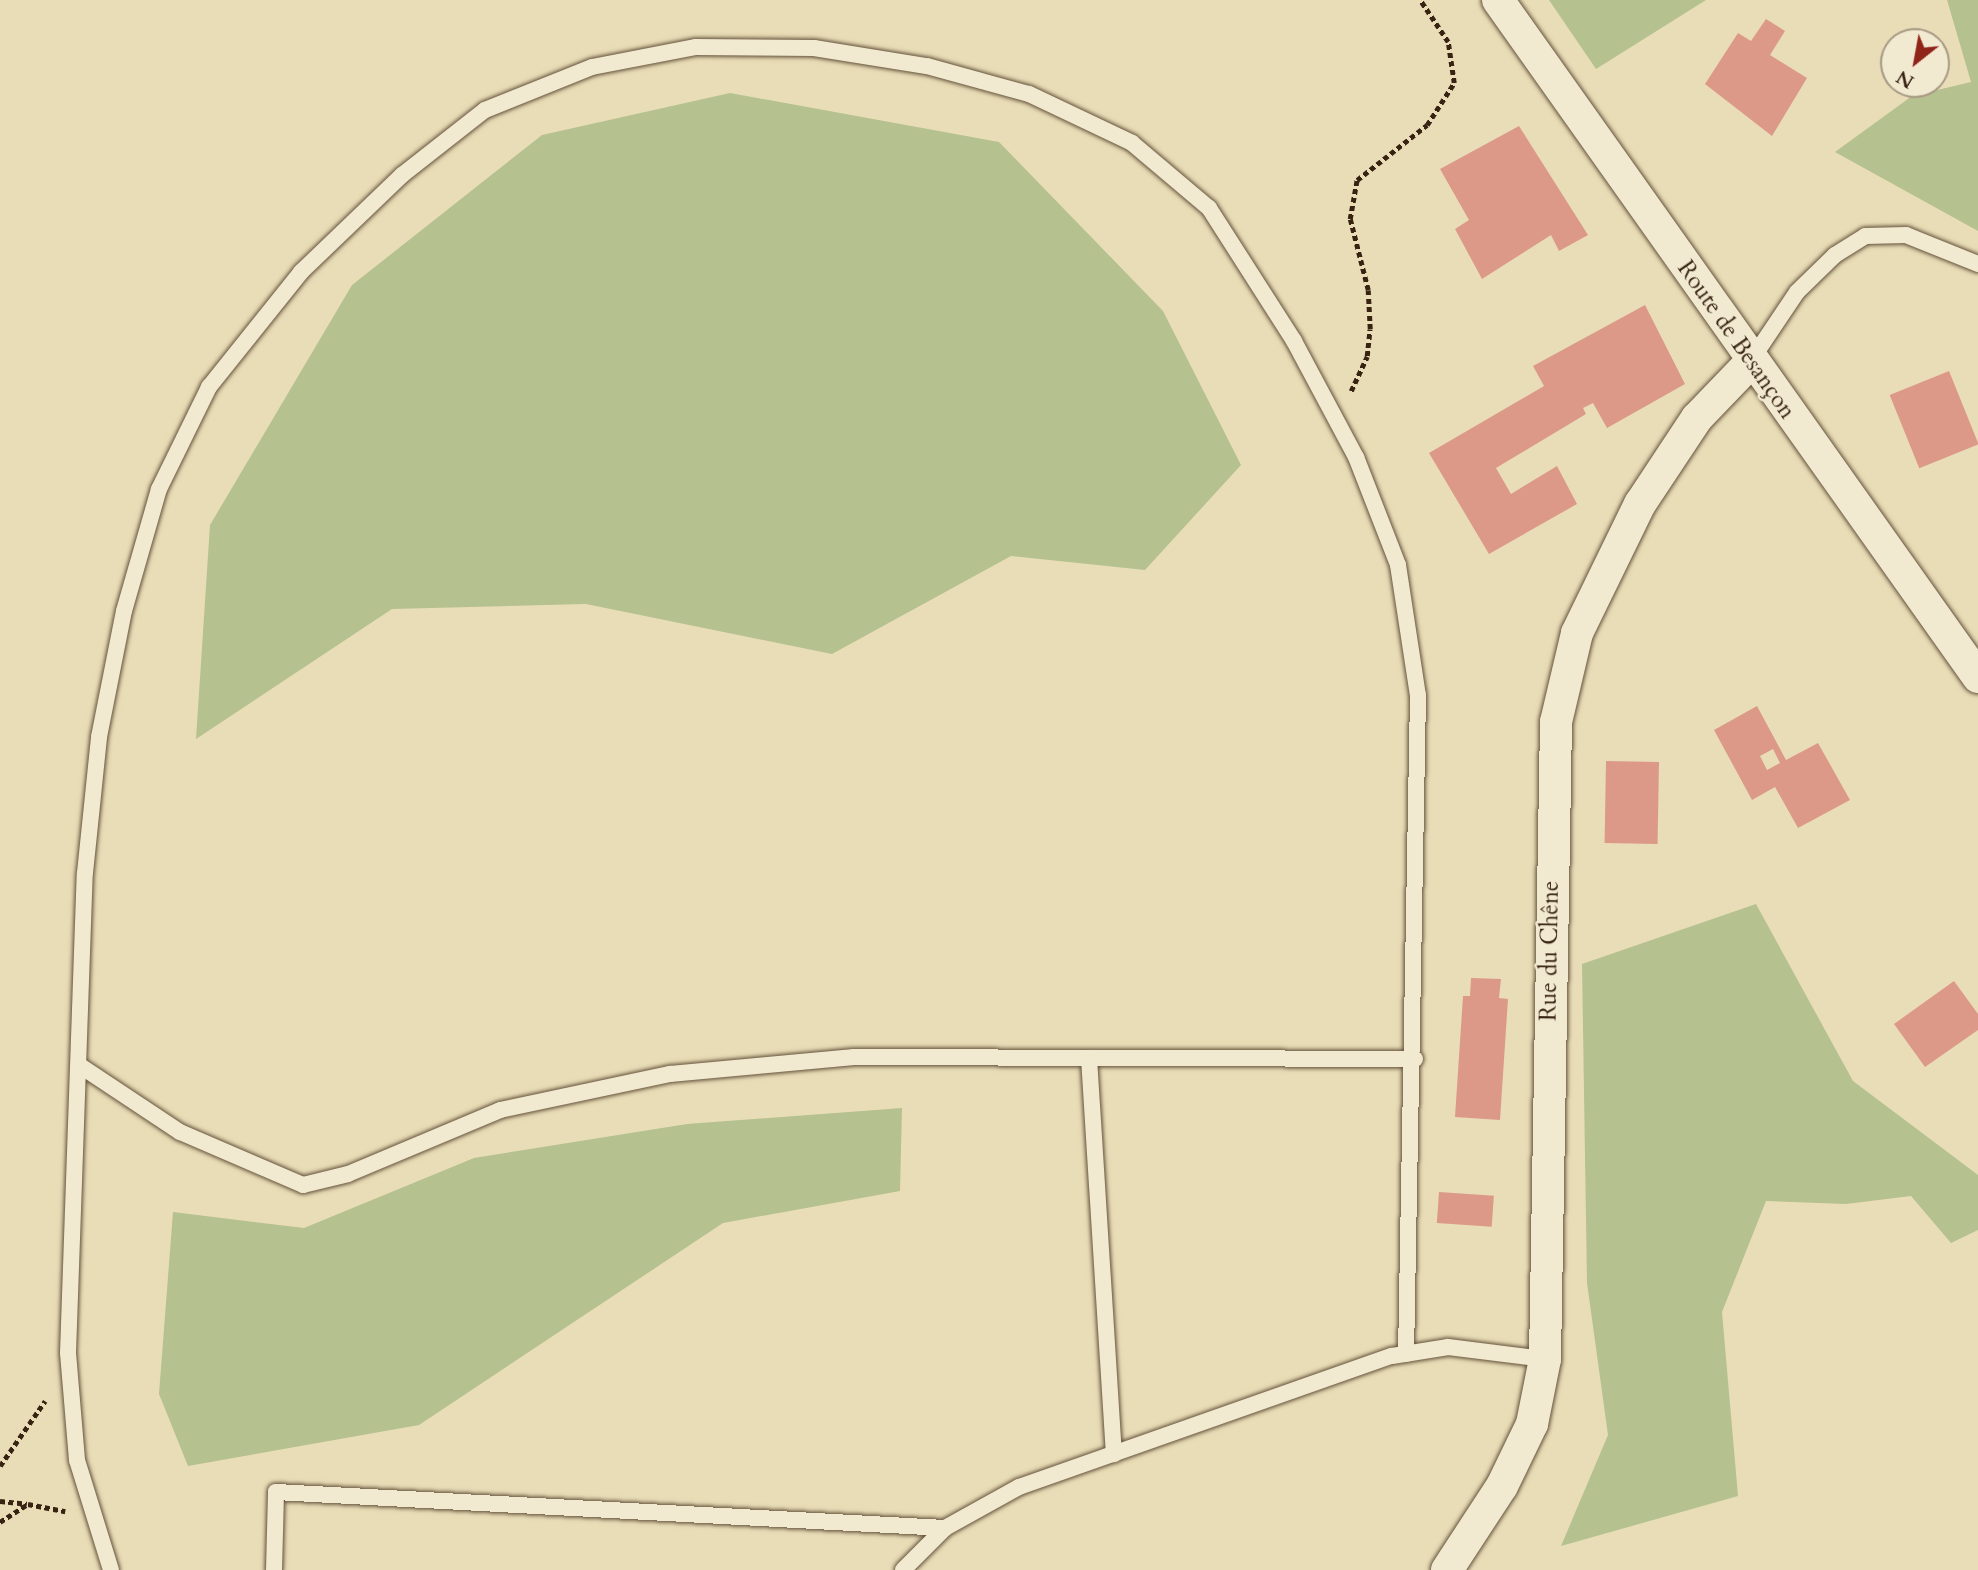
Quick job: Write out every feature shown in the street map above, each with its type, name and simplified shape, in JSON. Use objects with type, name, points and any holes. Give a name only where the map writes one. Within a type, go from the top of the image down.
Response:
[{"type":"street","name":"Route de Besançon","points":[[1498,0],[1750,363],[1978,677]]},
{"type":"street","name":"Rue du Chêne","points":[[1447,1570],[1502,1486],[1532,1424],[1545,1359],[1556,722],[1577,634],[1640,504],[1697,418],[1750,363]]},
{"type":"lane","points":[[111,1570],[99,1542],[76,1460],[68,1353],[85,873],[100,737],[124,611],[159,488],[209,387],[302,272],[402,175],[485,110],[592,67],[696,47],[814,48],[927,66],[1029,93],[1132,143],[1209,208],[1294,341],[1343,432],[1398,565],[1418,695],[1415,1059],[1406,1354]]},
{"type":"lane","points":[[1750,363],[1797,292],[1835,254],[1865,236],[1906,235],[1978,264]]},
{"type":"lane","points":[[79,1065],[180,1132],[303,1185],[348,1174],[500,1110],[670,1074],[853,1058],[1415,1059]]},
{"type":"lane","points":[[1089,1058],[1114,1454]]},
{"type":"lane","points":[[903,1570],[945,1528],[1019,1487],[1406,1354],[1448,1348],[1545,1359]]},
{"type":"lane","points":[[274,1570],[276,1492],[945,1528]]},
{"type":"path","points":[[1343,432],[1370,329],[1368,290],[1350,219],[1357,180],[1427,125],[1454,83],[1448,42],[1420,0]]},
{"type":"path","points":[[0,1466],[34,1425],[68,1353]]},
{"type":"path","points":[[0,1501],[69,1512],[99,1542]]},
{"type":"path","points":[[0,1522],[28,1504]]},
{"type":"green space","points":[[1549,0],[1706,0],[1596,69]]},
{"type":"green space","points":[[1947,0],[1978,0],[1978,231],[1835,152],[1909,98],[1950,98],[1950,87],[1971,82]]},
{"type":"green space","points":[[730,93],[999,142],[1163,311],[1241,465],[1145,570],[1011,556],[832,654],[586,604],[392,609],[196,739],[210,525],[352,285],[542,135]]},
{"type":"green space","points":[[1756,904],[1853,1081],[1978,1175],[1978,1230],[1951,1243],[1911,1196],[1846,1204],[1766,1201],[1722,1312],[1738,1496],[1561,1546],[1608,1435],[1587,1283],[1582,964]]},
{"type":"green space","points":[[902,1108],[900,1191],[723,1223],[419,1425],[188,1466],[159,1394],[173,1212],[304,1228],[474,1158],[687,1124]]},
{"type":"building","points":[[1766,19],[1785,31],[1770,55],[1807,78],[1772,136],[1705,84],[1738,33],[1751,41]]},
{"type":"building","points":[[1519,126],[1588,235],[1559,251],[1551,235],[1482,279],[1455,229],[1469,220],[1440,169]]},
{"type":"building","points":[[1645,305],[1685,384],[1607,428],[1593,403],[1583,408],[1586,414],[1496,468],[1511,494],[1557,466],[1577,504],[1489,554],[1429,453],[1544,386],[1533,366]]},
{"type":"building","points":[[1949,371],[1978,444],[1919,468],[1890,395]]},
{"type":"building","points":[[1757,706],[1786,760],[1818,743],[1850,800],[1798,828],[1775,787],[1752,800],[1714,730]],"holes":[[[1773,749],[1780,763],[1767,770],[1760,756]]]},
{"type":"building","points":[[1606,761],[1659,762],[1658,844],[1605,843]]},
{"type":"building","points":[[1471,978],[1501,979],[1499,998],[1508,999],[1500,1120],[1455,1117],[1463,996],[1470,996]]},
{"type":"building","points":[[1954,981],[1978,1014],[1978,1030],[1925,1067],[1894,1024]]},
{"type":"building","points":[[1439,1192],[1494,1196],[1492,1227],[1437,1223]]}]
